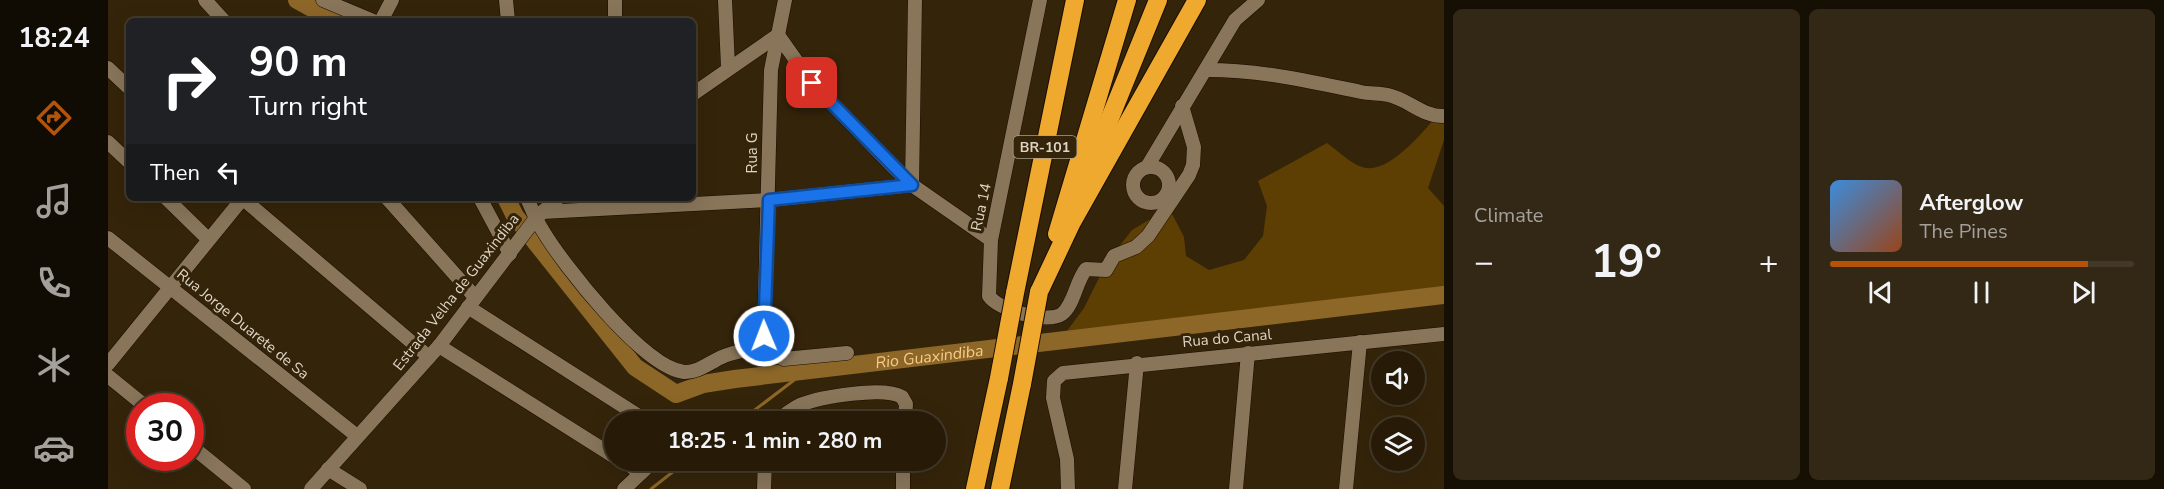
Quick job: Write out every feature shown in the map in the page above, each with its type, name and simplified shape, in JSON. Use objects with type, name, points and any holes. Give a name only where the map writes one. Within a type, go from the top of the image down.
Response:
[{"type":"highway","name":"BR-101","points":[[975,489],[1075,0]]},
{"type":"highway","name":"BR-101","points":[[1000,489],[1039,292],[1127,0]]},
{"type":"highway","name":"BR-101","points":[[1039,292],[1158,0]]},
{"type":"highway","name":"BR-101","points":[[1039,292],[1072,222],[1197,0]]},
{"type":"street","points":[[205,0],[221,18]]},
{"type":"street","points":[[323,0],[366,18]]},
{"type":"street","points":[[383,18],[392,0]]},
{"type":"street","points":[[506,0],[508,18]]},
{"type":"street","points":[[615,0],[615,18]]},
{"type":"street","points":[[725,0],[728,67]]},
{"type":"street","points":[[696,92],[728,67],[778,35],[785,0]]},
{"type":"street","points":[[912,185],[915,0]]},
{"type":"street","name":"Rua 14","points":[[1040,0],[991,240],[989,296],[1003,308],[1045,317],[1059,315],[1066,309],[1084,271],[1089,268],[1106,270],[1114,256],[1141,244],[1182,189],[1193,165],[1194,147],[1182,106]]},
{"type":"street","points":[[1147,167],[1236,20],[1257,0]]},
{"type":"street","points":[[778,35],[812,83],[912,185],[991,240]]},
{"type":"street","name":"Rua G","points":[[763,340],[769,200],[771,70],[778,35]]},
{"type":"street","points":[[108,68],[126,85]]},
{"type":"street","points":[[1206,70],[1244,70],[1315,81],[1359,92],[1390,95],[1430,114],[1444,116]]},
{"type":"street","points":[[108,142],[126,159]]},
{"type":"street","points":[[533,223],[912,185]]},
{"type":"street","points":[[169,201],[208,239]]},
{"type":"street","points":[[108,364],[240,201]]},
{"type":"street","points":[[247,201],[429,357]]},
{"type":"street","points":[[389,201],[471,302],[632,411]]},
{"type":"street","points":[[482,201],[510,254]]},
{"type":"street","points":[[528,201],[533,223],[603,309],[649,354],[669,367],[683,372],[693,371],[720,357],[758,346],[763,340],[777,356],[784,359],[847,353]]},
{"type":"street","name":"Estrada Velha de Guaxindiba","points":[[311,489],[439,346],[533,223],[555,201]]},
{"type":"street","name":"Rua Jorge Duarete de Sa","points":[[108,238],[357,436]]},
{"type":"street","name":"Rua do Canal","points":[[1068,489],[1067,459],[1053,390],[1054,381],[1059,375],[1069,371],[1137,363],[1444,334]]},
{"type":"street","points":[[1346,489],[1360,342]]},
{"type":"street","points":[[439,346],[604,450]]},
{"type":"street","points":[[1236,489],[1248,353]]},
{"type":"street","points":[[1125,489],[1137,363]]},
{"type":"street","points":[[108,376],[129,393]]},
{"type":"street","points":[[792,411],[800,405],[826,398],[883,393],[902,397],[906,404],[906,411]]},
{"type":"street","points":[[204,456],[244,489]]},
{"type":"street","points":[[328,468],[360,489]]},
{"type":"street","points":[[624,489],[641,473],[638,471]]},
{"type":"street","points":[[764,489],[765,471]]},
{"type":"street","points":[[903,471],[903,489]]},
{"type":"shaded area","points":[[1436,117],[1444,120],[1444,140],[1428,188],[1444,206],[1444,294],[1088,337],[1064,335],[1084,308],[1107,262],[1132,230],[1169,208],[1184,237],[1186,256],[1209,270],[1244,260],[1263,236],[1267,206],[1258,181],[1327,143],[1362,167],[1372,168],[1382,165],[1403,151]]},
{"type":"waterway","name":"Rio Guaxindiba","points":[[297,0],[315,10],[342,18]]},
{"type":"waterway","name":"Rio Guaxindiba","points":[[508,201],[515,216],[635,367],[676,394],[703,384],[735,379],[1444,295]]},
{"type":"waterway","points":[[753,411],[806,371]]},
{"type":"waterway","points":[[651,489],[674,471]]},
{"type":"route","points":[[764,336],[769,200],[912,185],[812,83]]}]
